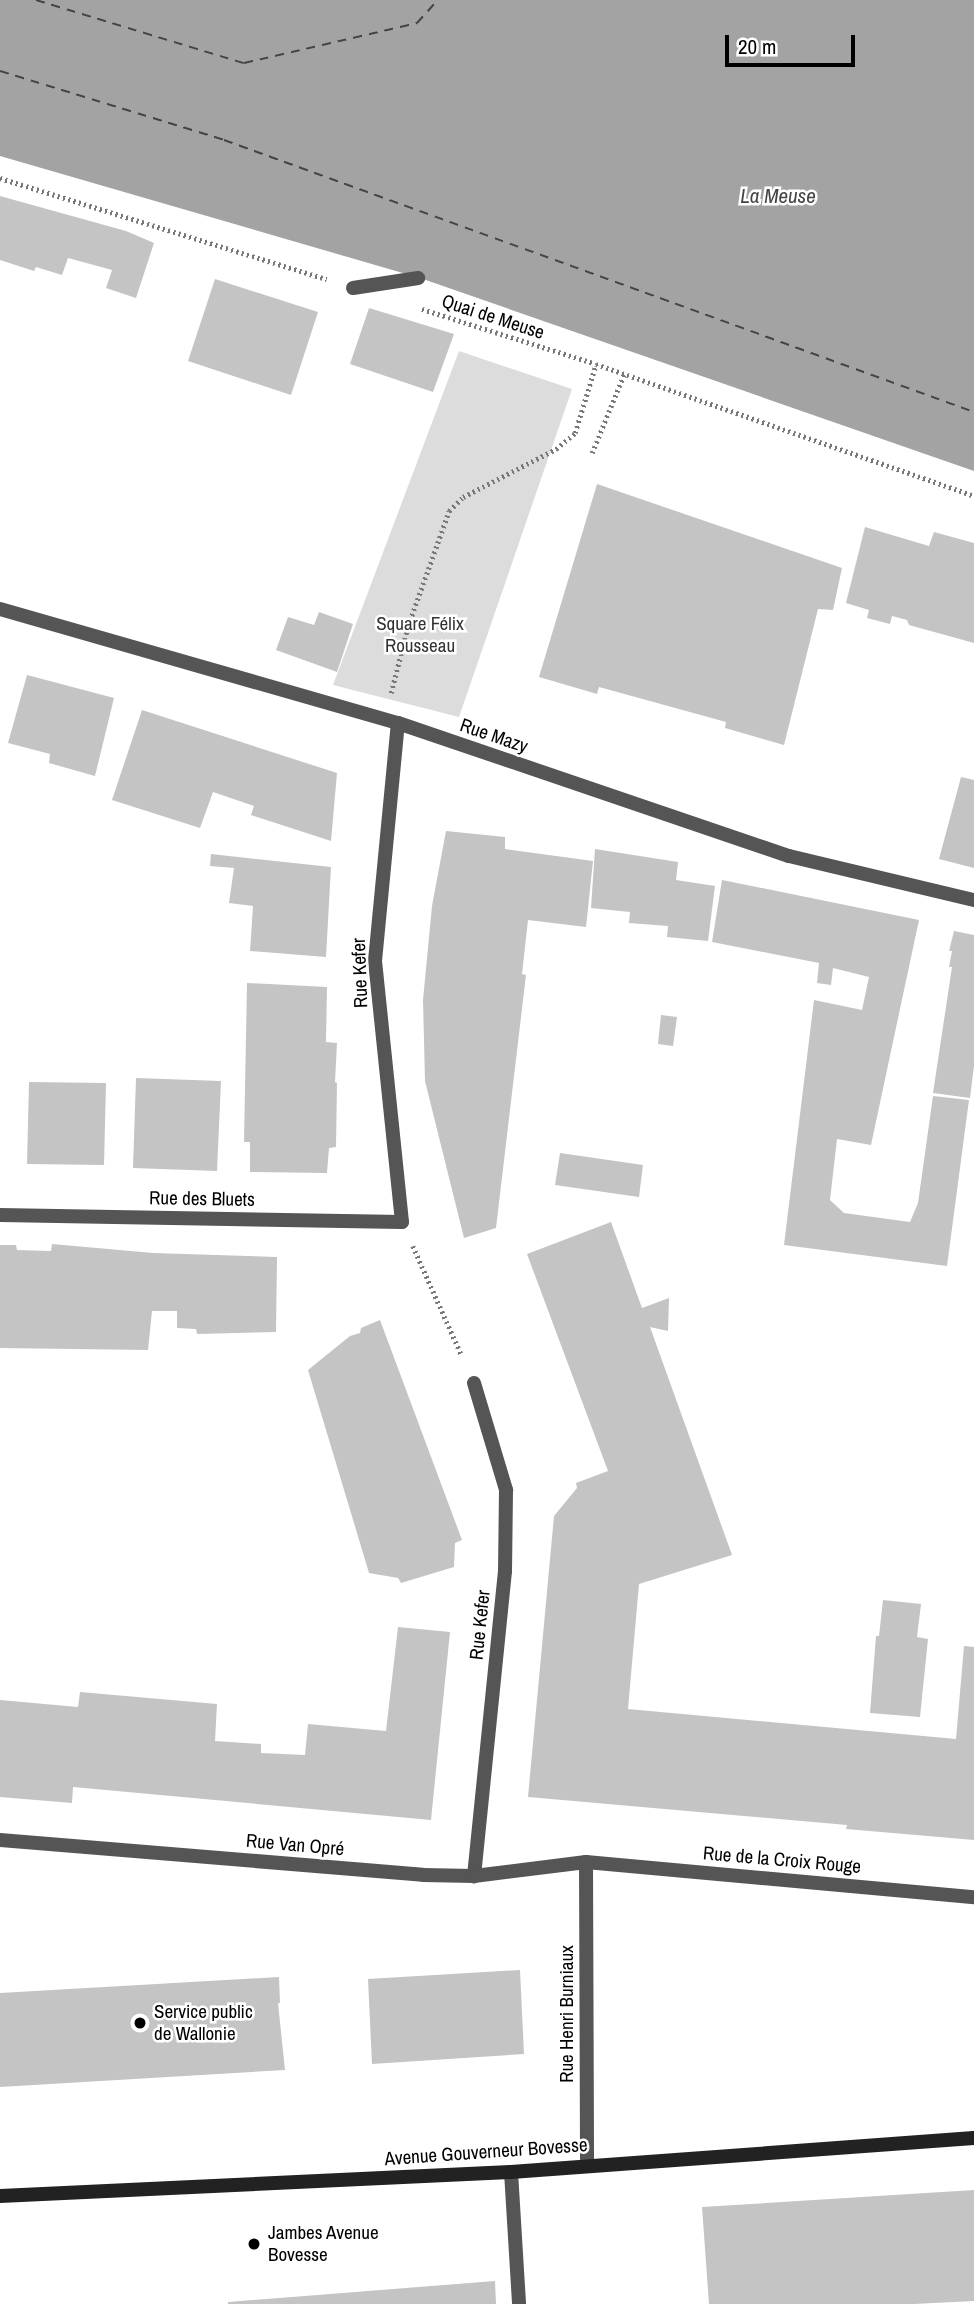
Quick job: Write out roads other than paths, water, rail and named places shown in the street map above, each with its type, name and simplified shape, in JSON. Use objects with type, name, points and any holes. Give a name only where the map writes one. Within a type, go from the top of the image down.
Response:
[{"type":"main road","name":"Avenue Gouverneur Bovesse","points":[[0,2196],[511,2172],[974,2138]]},
{"type":"street","points":[[353,288],[418,278]]},
{"type":"street","name":"Rue Mazy","points":[[0,609],[391,722],[789,856],[974,900]]},
{"type":"street","name":"Rue Kefer","points":[[391,722],[375,961],[402,1222]]},
{"type":"street","name":"Rue des Bluets","points":[[0,1214],[402,1222]]},
{"type":"street","name":"Rue Kefer","points":[[474,1383],[506,1490],[505,1571],[474,1876]]},
{"type":"street","name":"Rue Van Opré","points":[[0,1840],[423,1875],[474,1876],[586,1862]]},
{"type":"street","name":"Rue de la Croix Rouge","points":[[586,1862],[974,1897]]},
{"type":"street","name":"Rue Henri Burniaux","points":[[586,1862],[587,2165]]},
{"type":"street","points":[[511,2172],[519,2304]]},
{"type":"water","name":"La Meuse","points":[[0,0],[974,0],[974,471],[420,278],[0,156]]},
{"type":"place","name":"Service public de Wallonie","points":[[140,2023]]},
{"type":"place","name":"Jambes Avenue Bovesse","points":[[254,2244]]},
{"type":"park label","name":"Square Félix Rousseau","points":[[420,635]]}]
